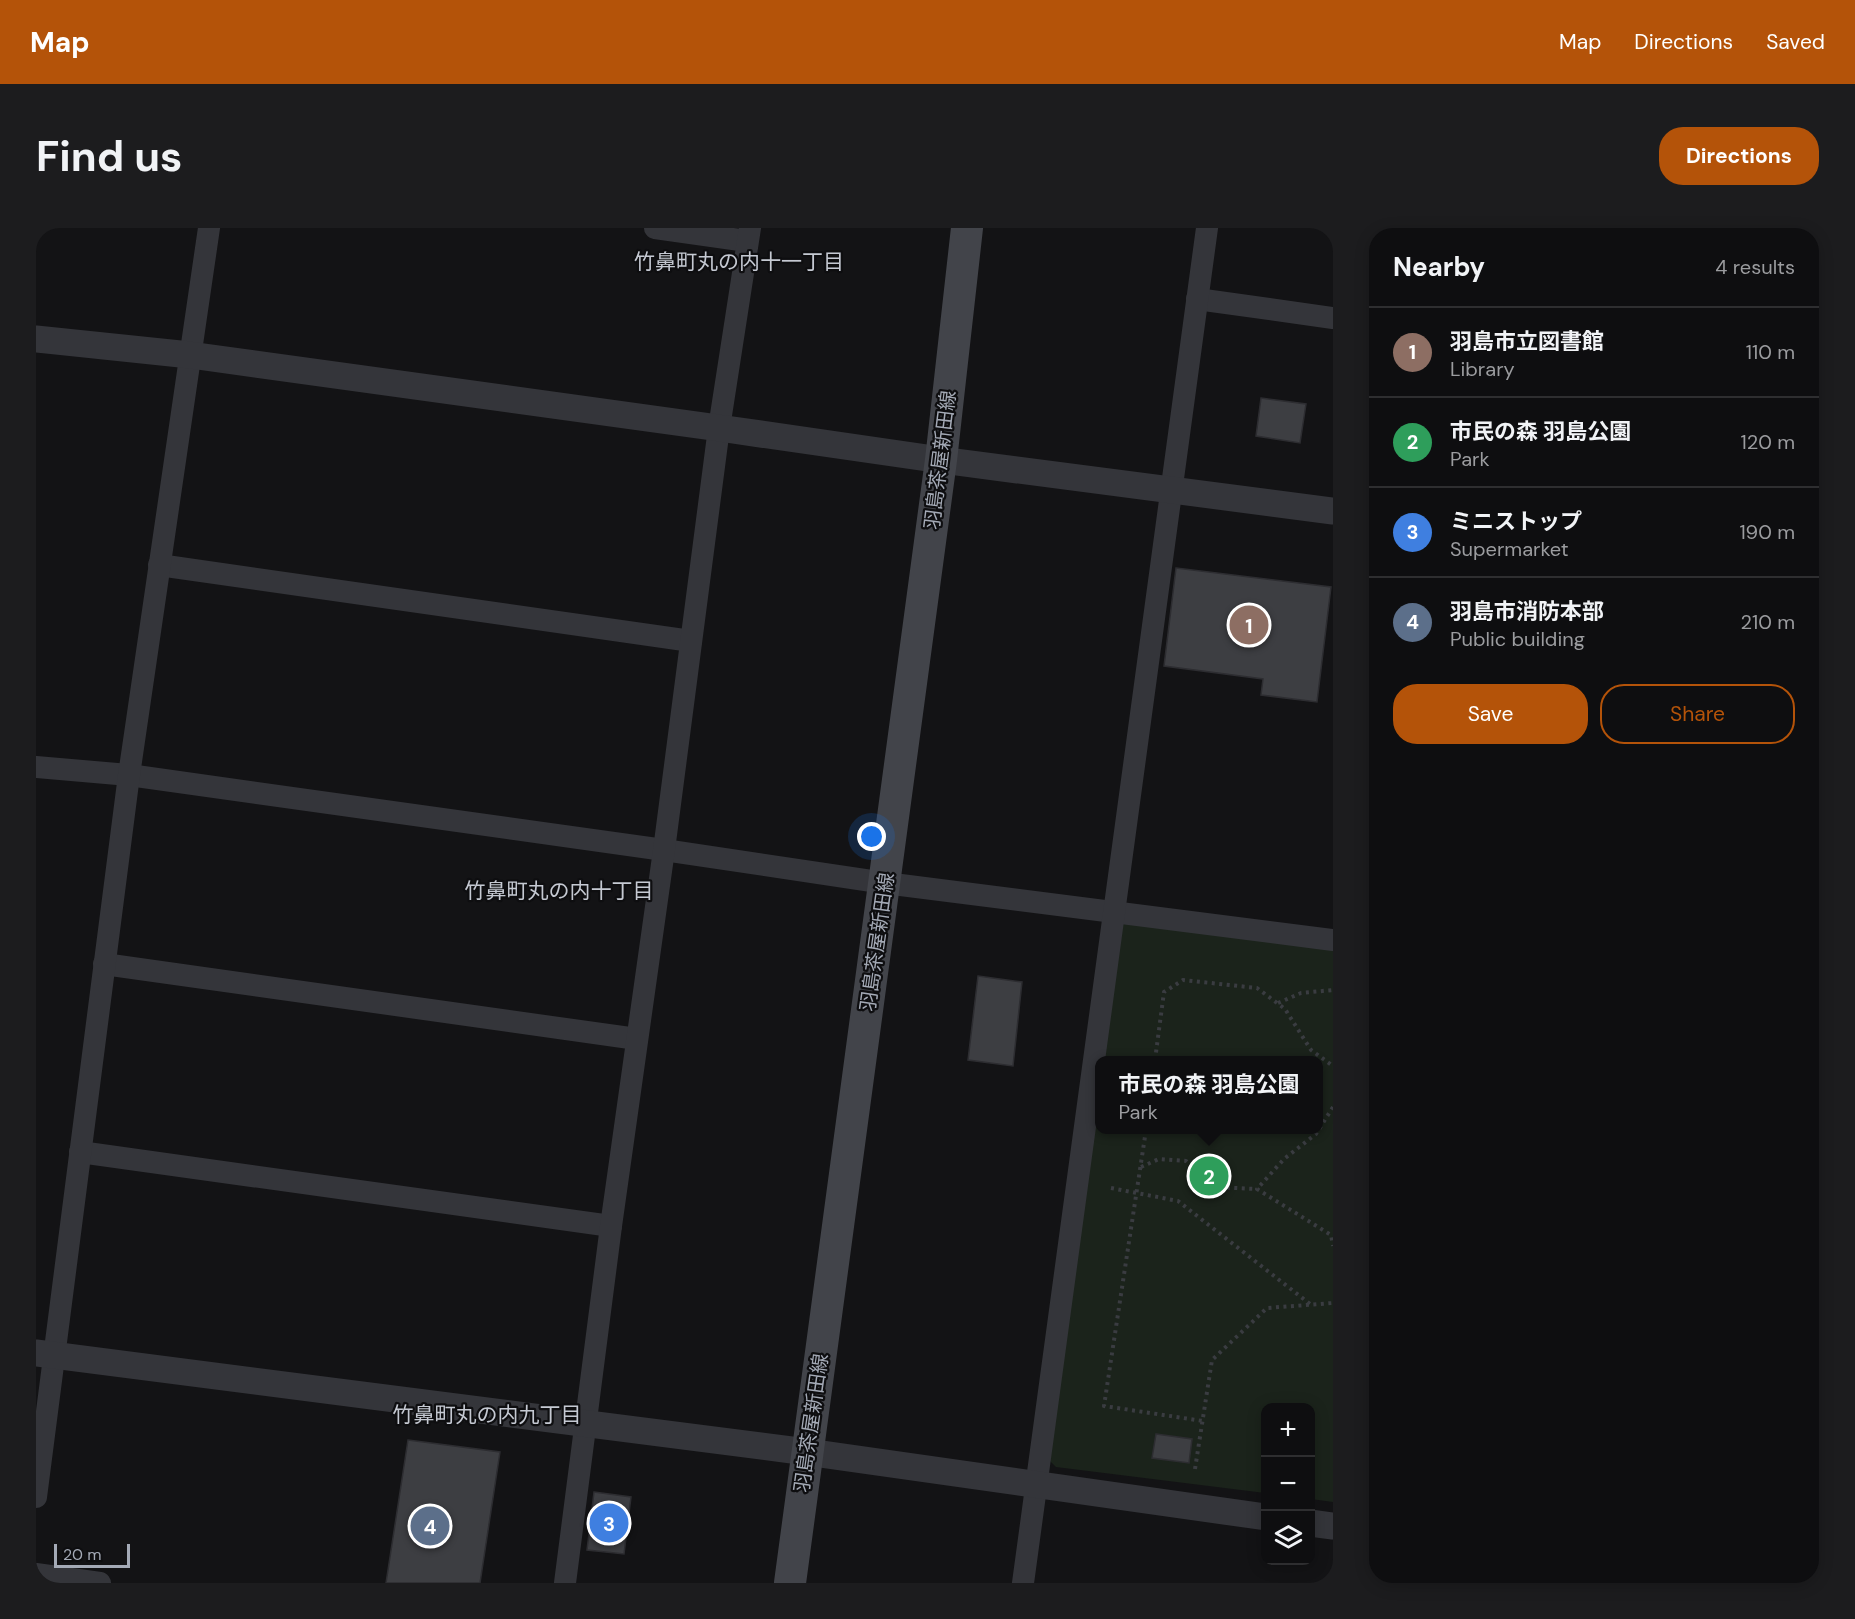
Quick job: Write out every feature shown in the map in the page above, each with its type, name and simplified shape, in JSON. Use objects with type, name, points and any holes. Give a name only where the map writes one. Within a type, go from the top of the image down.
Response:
[{"type":"main road","name":"羽島茶屋新田線","points":[[790,1583],[941,460],[967,228]]},
{"type":"street","points":[[36,1497],[45,1354],[80,1152],[129,776],[210,228]]},
{"type":"street","points":[[565,1583],[611,1226],[720,428],[749,234],[655,228]]},
{"type":"street","points":[[1023,1583],[1207,228]]},
{"type":"street","points":[[1197,299],[1333,318]]},
{"type":"street","points":[[36,339],[190,355],[941,460],[1333,511]]},
{"type":"street","points":[[159,565],[691,641]]},
{"type":"street","points":[[36,766],[129,776],[885,883],[1333,940]]},
{"type":"street","points":[[104,964],[637,1039]]},
{"type":"street","points":[[80,1152],[611,1226]]},
{"type":"street","points":[[45,1354],[807,1452],[1037,1486],[1261,1515]]},
{"type":"street","points":[[1315,1524],[1333,1526]]},
{"type":"street","points":[[36,1574],[100,1583]]},
{"type":"path","points":[[1156,1056],[1164,992],[1183,980],[1257,988],[1285,1009],[1311,1050],[1320,1056]]},
{"type":"path","points":[[1277,1002],[1301,993],[1333,990]]},
{"type":"path","points":[[1323,1123],[1333,1107]]},
{"type":"path","points":[[1145,1134],[1104,1406],[1203,1421]]},
{"type":"path","points":[[1257,1189],[1284,1158],[1316,1134]]},
{"type":"path","points":[[1141,1167],[1160,1159],[1186,1161],[1215,1186],[1257,1189],[1331,1235],[1333,1246]]},
{"type":"path","points":[[1111,1188],[1178,1201],[1311,1304]]},
{"type":"path","points":[[1195,1468],[1212,1360],[1267,1308],[1333,1303]]},
{"type":"shaded area","points":[[1121,923],[1333,945],[1333,1502],[1315,1500],[1315,1403],[1261,1403],[1261,1493],[1056,1467],[1046,1457],[1095,1105],[1095,1134],[1323,1134],[1323,1056],[1103,1056]]},
{"type":"building","points":[[1261,398],[1306,404],[1300,443],[1256,436]]},
{"type":"building","points":[[1176,568],[1331,587],[1317,702],[1261,695],[1263,679],[1164,666]]},
{"type":"building","points":[[978,976],[1022,982],[1013,1066],[968,1060]]},
{"type":"building","points":[[1156,1434],[1192,1439],[1189,1463],[1152,1458]]},
{"type":"building","points":[[408,1440],[500,1452],[480,1583],[386,1583]]},
{"type":"building","points":[[594,1492],[631,1497],[624,1554],[587,1550]]},
{"type":"place","name":"羽島市立図書館","points":[[1249,625]]},
{"type":"place","name":"市民の森 羽島公園","points":[[1209,1176]]},
{"type":"place","name":"ミニストップ","points":[[609,1523]]},
{"type":"place","name":"羽島市消防本部","points":[[430,1526]]},
{"type":"district","name":"竹鼻町丸の内十一丁目","points":[[739,262]]},
{"type":"district","name":"竹鼻町丸の内十丁目","points":[[559,891]]},
{"type":"district","name":"竹鼻町丸の内九丁目","points":[[487,1415]]}]
